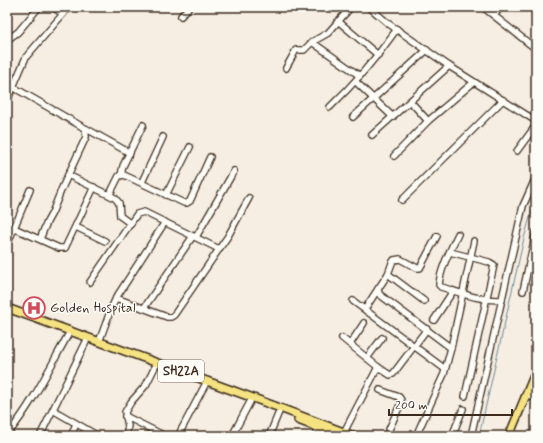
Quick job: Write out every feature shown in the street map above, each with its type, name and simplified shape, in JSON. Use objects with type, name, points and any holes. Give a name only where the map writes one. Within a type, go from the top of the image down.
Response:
[{"type":"main road","name":"SH22A","points":[[7,308],[342,435]]},
{"type":"main road","name":"SH22A","points":[[7,313],[319,428],[342,435],[354,436]]},
{"type":"main road","points":[[508,436],[536,371]]},
{"type":"street","points":[[7,40],[21,29],[39,7]]},
{"type":"street","points":[[53,7],[62,14]]},
{"type":"street","points":[[7,101],[26,58],[69,7]]},
{"type":"street","points":[[181,16],[189,7]]},
{"type":"street","points":[[286,68],[296,50],[304,50],[312,42],[328,32],[351,7]]},
{"type":"street","points":[[369,7],[379,16],[449,66],[536,122]]},
{"type":"street","points":[[483,7],[536,49]]},
{"type":"street","points":[[494,16],[501,7]]},
{"type":"street","points":[[338,21],[378,55]]},
{"type":"street","points":[[330,107],[356,82],[397,29]]},
{"type":"street","points":[[312,42],[360,76]]},
{"type":"street","points":[[353,117],[427,50]]},
{"type":"street","points":[[372,136],[449,66]]},
{"type":"street","points":[[356,82],[393,117]]},
{"type":"street","points":[[394,156],[428,121],[474,82]]},
{"type":"street","points":[[13,87],[130,153]]},
{"type":"street","points":[[402,200],[503,100]]},
{"type":"street","points":[[410,102],[428,121]]},
{"type":"street","points":[[110,194],[119,176],[122,175],[123,166],[143,125]]},
{"type":"street","points":[[517,151],[536,125]]},
{"type":"street","points":[[40,239],[86,137],[85,128]]},
{"type":"street","points":[[142,182],[164,137]]},
{"type":"street","points":[[166,195],[190,147]]},
{"type":"street","points":[[122,175],[124,174],[166,195],[187,203],[190,201],[210,157]]},
{"type":"street","points":[[144,308],[194,237],[234,171]]},
{"type":"street","points":[[68,175],[110,194],[118,200],[120,216],[130,224]]},
{"type":"street","points":[[471,436],[522,206],[536,177]]},
{"type":"street","points":[[7,225],[59,248],[65,248],[94,187]]},
{"type":"street","points":[[7,245],[30,190]]},
{"type":"street","points":[[116,298],[171,318],[231,232],[249,198]]},
{"type":"street","points":[[90,282],[137,214],[140,212],[144,212],[219,249]]},
{"type":"street","points":[[99,342],[116,298],[165,222]]},
{"type":"street","points":[[76,227],[105,241]]},
{"type":"street","points":[[523,291],[536,232]]},
{"type":"street","points":[[458,234],[441,278],[441,287],[462,294],[486,299],[502,300]]},
{"type":"street","points":[[365,309],[388,274],[392,263],[397,259],[420,268],[437,236]]},
{"type":"street","points":[[416,436],[445,369],[451,348],[474,241]]},
{"type":"street","points":[[450,252],[493,263],[465,396]]},
{"type":"street","points":[[388,274],[424,301]]},
{"type":"street","points":[[378,289],[379,294],[451,348]]},
{"type":"street","points":[[434,320],[453,291]]},
{"type":"street","points":[[353,301],[445,369]]},
{"type":"street","points":[[350,344],[364,324]]},
{"type":"street","points":[[342,338],[390,375],[393,374],[427,329]]},
{"type":"street","points":[[7,435],[20,420],[48,373],[68,335]]},
{"type":"street","points":[[367,358],[382,338]]},
{"type":"street","points":[[40,436],[86,342]]},
{"type":"street","points":[[126,436],[128,426],[125,416],[126,410],[146,385],[156,367]]},
{"type":"street","points":[[342,435],[378,367]]},
{"type":"street","points":[[178,436],[205,385]]},
{"type":"street","points":[[380,390],[399,397],[401,400],[386,436]]},
{"type":"street","points":[[526,394],[536,399]]},
{"type":"street","points":[[232,436],[250,402]]},
{"type":"street","points":[[452,436],[463,409]]},
{"type":"street","points":[[53,410],[97,436]]},
{"type":"street","points":[[269,436],[279,412]]},
{"type":"street","points":[[125,416],[165,436]]},
{"type":"street","points":[[70,436],[76,424]]},
{"type":"street","points":[[316,436],[319,428]]},
{"type":"waterway","points":[[479,436],[524,238],[536,197]]},
{"type":"place","name":"Golden Hospital","points":[[34,308]]}]
